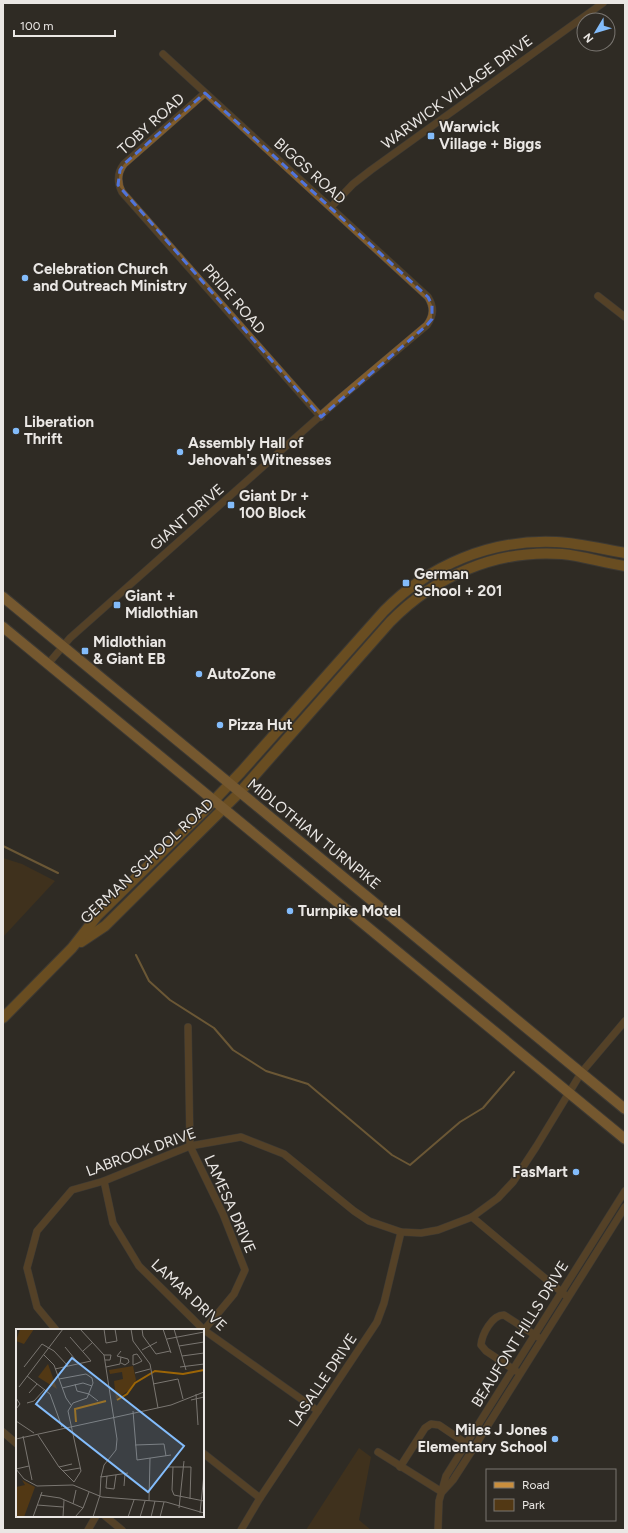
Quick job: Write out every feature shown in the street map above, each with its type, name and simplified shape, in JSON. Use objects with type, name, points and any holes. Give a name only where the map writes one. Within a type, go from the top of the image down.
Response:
[{"type":"main road","name":"MIDLOTHIAN TURNPIKE","points":[[3,597],[625,1109]]},
{"type":"main road","points":[[3,627],[625,1139]]},
{"type":"street","name":"WARWICK VILLAGE DRIVE","points":[[331,207],[353,184],[371,170],[604,3]]},
{"type":"street","name":"BIGGS ROAD","points":[[163,54],[428,297],[432,305],[433,312]]},
{"type":"street","name":"TOBY ROAD","points":[[118,177],[124,164],[205,92]]},
{"type":"street","name":"PRIDE ROAD","points":[[118,177],[118,185],[122,192],[321,417]]},
{"type":"street","points":[[598,296],[625,317]]},
{"type":"street","name":"GIANT DRIVE","points":[[48,664],[62,646],[87,622],[321,417],[338,400],[427,325],[432,319],[433,312]]},
{"type":"street","name":"GERMAN SCHOOL ROAD","points":[[3,1018],[72,948],[97,916],[214,801],[392,602],[411,587],[442,567],[475,553],[510,544],[544,542],[579,544],[625,553]]},
{"type":"street","name":"GERMAN SCHOOL ROAD","points":[[72,948],[105,926],[224,809],[398,614],[426,591],[457,573],[491,561],[525,555],[562,554],[625,566]]},
{"type":"street","points":[[365,632],[374,640]]},
{"type":"street","name":"LABROOK DRIVE","points":[[55,1329],[38,1307],[28,1268],[37,1231],[72,1190],[104,1181],[190,1146],[241,1137],[284,1154],[354,1211],[369,1221],[401,1232],[421,1233],[438,1230],[472,1217],[498,1198],[518,1175],[581,1073],[625,1021]]},
{"type":"street","name":"LAMESA DRIVE","points":[[188,1027],[190,1146],[223,1214],[245,1270],[234,1294],[204,1330]]},
{"type":"street","name":"LAMAR DRIVE","points":[[104,1181],[114,1223],[139,1266],[203,1329]]},
{"type":"street","name":"BEAUFONT HILLS DRIVE","points":[[438,1530],[439,1501],[446,1476],[625,1191]]},
{"type":"street","name":"BEAUFONT HILLS DRIVE","points":[[442,1492],[453,1480],[473,1449],[625,1207]]},
{"type":"street","points":[[472,1217],[568,1298]]},
{"type":"street","name":"LASALLE DRIVE","points":[[241,1530],[260,1498],[377,1322],[384,1302],[401,1232]]},
{"type":"street","points":[[520,1374],[486,1351],[481,1345],[483,1338],[493,1320],[496,1317],[504,1315],[542,1339]]},
{"type":"street","name":"LAMAR DRIVE","points":[[204,1330],[318,1411]]},
{"type":"street","points":[[400,1467],[425,1428],[431,1424],[439,1425],[467,1443],[473,1449]]},
{"type":"street","points":[[4,1434],[16,1443]]},
{"type":"street","points":[[378,1452],[442,1492]]},
{"type":"street","points":[[204,1454],[260,1498]]},
{"type":"street","points":[[88,1530],[95,1517]]},
{"type":"street","points":[[106,1517],[122,1530]]},
{"type":"highlighted area","points":[[205,93],[428,297],[432,305],[432,319],[427,325],[321,417],[118,185],[120,170],[124,164]]},
{"type":"green space","points":[[3,858],[22,864],[55,881],[3,937]]},
{"type":"green space","points":[[359,1448],[371,1457],[359,1520],[371,1530],[306,1530]]},
{"type":"waterway","points":[[3,846],[58,873]]},
{"type":"waterway","points":[[136,955],[149,981],[170,1000],[214,1028],[233,1050],[266,1071],[308,1084],[392,1155],[410,1165],[460,1122],[483,1108],[514,1072]]},
{"type":"place","name":"Warwick Village + Biggs","points":[[431,136]]},
{"type":"place","name":"Celebration Church and Outreach Ministry","points":[[25,278]]},
{"type":"place","name":"Liberation Thrift","points":[[16,431]]},
{"type":"place","name":"Assembly Hall of Jehovah's Witnesses","points":[[180,452]]},
{"type":"place","name":"Giant Dr + 100 Block","points":[[231,505]]},
{"type":"place","name":"German School + 201","points":[[406,583]]},
{"type":"place","name":"Giant + Midlothian","points":[[117,605]]},
{"type":"place","name":"Midlothian & Giant EB","points":[[85,651]]},
{"type":"place","name":"AutoZone","points":[[199,674]]},
{"type":"place","name":"Pizza Hut","points":[[220,725]]},
{"type":"place","name":"Turnpike Motel","points":[[290,911]]},
{"type":"place","name":"FasMart","points":[[576,1172]]},
{"type":"place","name":"Miles J Jones Elementary School","points":[[555,1439]]}]
